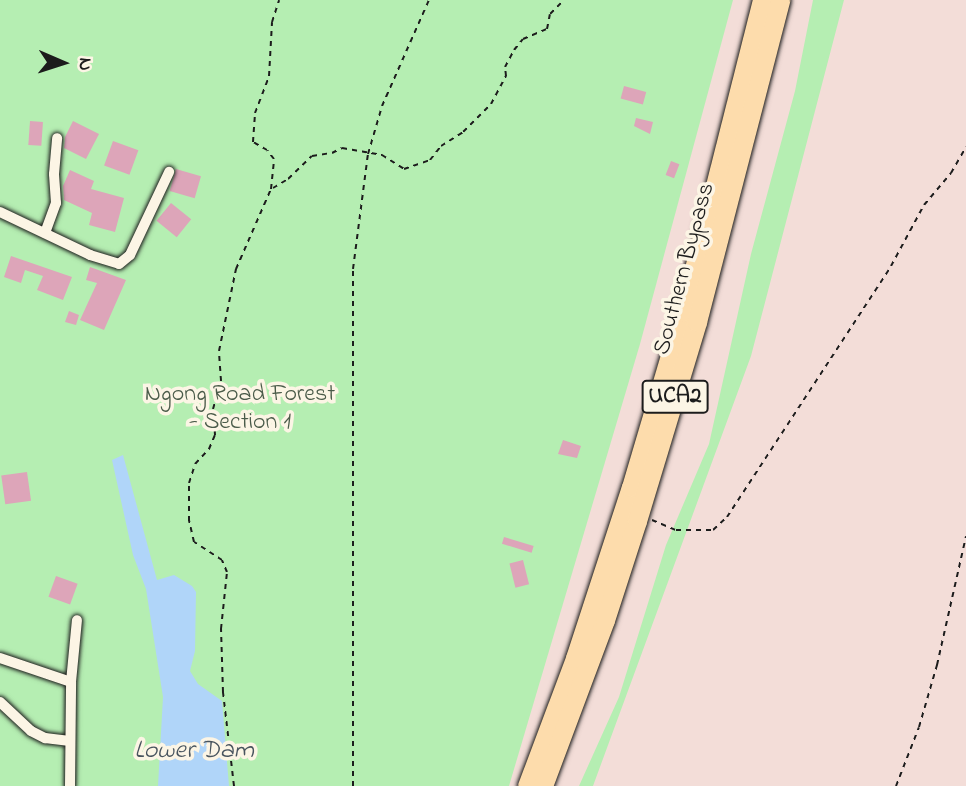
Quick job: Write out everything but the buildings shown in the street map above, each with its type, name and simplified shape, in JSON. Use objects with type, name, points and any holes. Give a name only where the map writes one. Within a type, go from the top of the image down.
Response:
[{"type":"highway","name":"Southern Bypass","points":[[527,786],[575,658],[631,487],[683,312],[762,0]]},
{"type":"highway","name":"Southern Bypass","points":[[543,786],[605,620],[640,511],[697,321],[780,0]]},
{"type":"street","points":[[45,233],[56,203],[54,174],[57,138]]},
{"type":"street","points":[[0,212],[90,255],[110,262],[125,262],[169,172]]},
{"type":"street","points":[[70,786],[71,682],[77,620]]},
{"type":"street","points":[[0,658],[71,682]]},
{"type":"street","points":[[0,702],[31,731],[45,738],[69,741]]},
{"type":"path","points":[[234,786],[222,682],[221,629],[227,572],[222,560],[194,542],[189,521],[188,483],[195,464],[209,449],[215,435],[213,409],[221,381],[219,351],[236,269],[271,189],[274,159],[267,150],[253,142],[254,113],[270,76],[272,22],[279,0]]},
{"type":"path","points":[[352,785],[353,269],[368,154],[382,106],[429,0]]},
{"type":"path","points":[[271,189],[288,179],[312,156],[332,153],[342,148],[382,155],[404,169],[430,160],[441,146],[463,132],[491,104],[506,76],[505,67],[514,50],[523,39],[547,29],[550,14],[564,0]]},
{"type":"path","points":[[640,511],[655,523],[676,530],[713,530],[727,517],[884,277],[925,205],[951,173],[966,147]]},
{"type":"path","points":[[896,786],[919,727],[937,665],[966,536]]},
{"type":"green space","name":"Ngong Road Forest - Section 1","points":[[0,0],[733,0],[640,344],[509,786],[0,786]]},
{"type":"green space","points":[[813,0],[844,0],[751,356],[593,786],[579,786],[619,697],[666,545],[709,444],[751,254],[795,91]]},
{"type":"water","name":"Lower Dam","points":[[123,455],[157,580],[174,575],[192,586],[196,592],[195,651],[190,671],[198,684],[222,701],[229,786],[158,786],[163,697],[146,589],[133,555],[112,460]]}]
